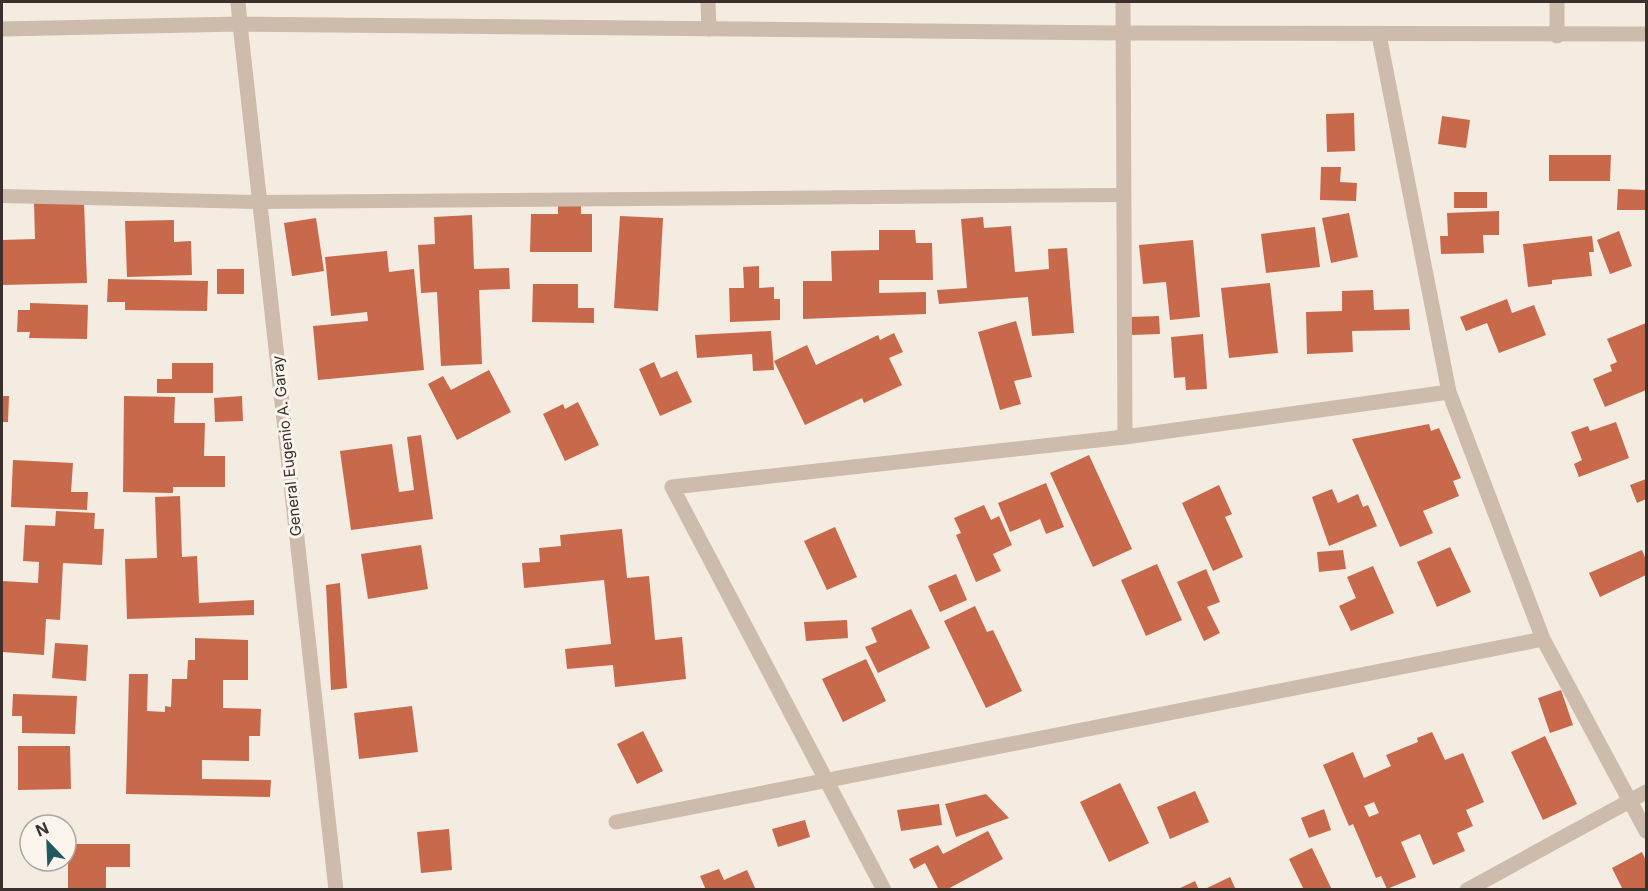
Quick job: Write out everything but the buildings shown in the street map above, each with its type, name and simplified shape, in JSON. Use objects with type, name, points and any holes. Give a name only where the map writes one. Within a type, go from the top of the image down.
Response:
[{"type":"street","name":"General Eugenio A. Garay","points":[[238,2],[336,890]]},
{"type":"street","points":[[708,2],[709,29]]},
{"type":"street","points":[[1123,2],[1125,437]]},
{"type":"street","points":[[1557,2],[1557,36]]},
{"type":"street","points":[[2,29],[240,24],[1122,33],[1557,36],[1647,34]]},
{"type":"street","points":[[1379,34],[1449,392],[1543,639],[1629,802],[1647,831]]},
{"type":"street","points":[[884,890],[672,487],[1125,437],[1449,392]]},
{"type":"street","points":[[616,822],[1543,639]]},
{"type":"street","points":[[1467,890],[1647,792]]},
{"type":"lane","points":[[2,196],[260,202],[1123,195]]}]
